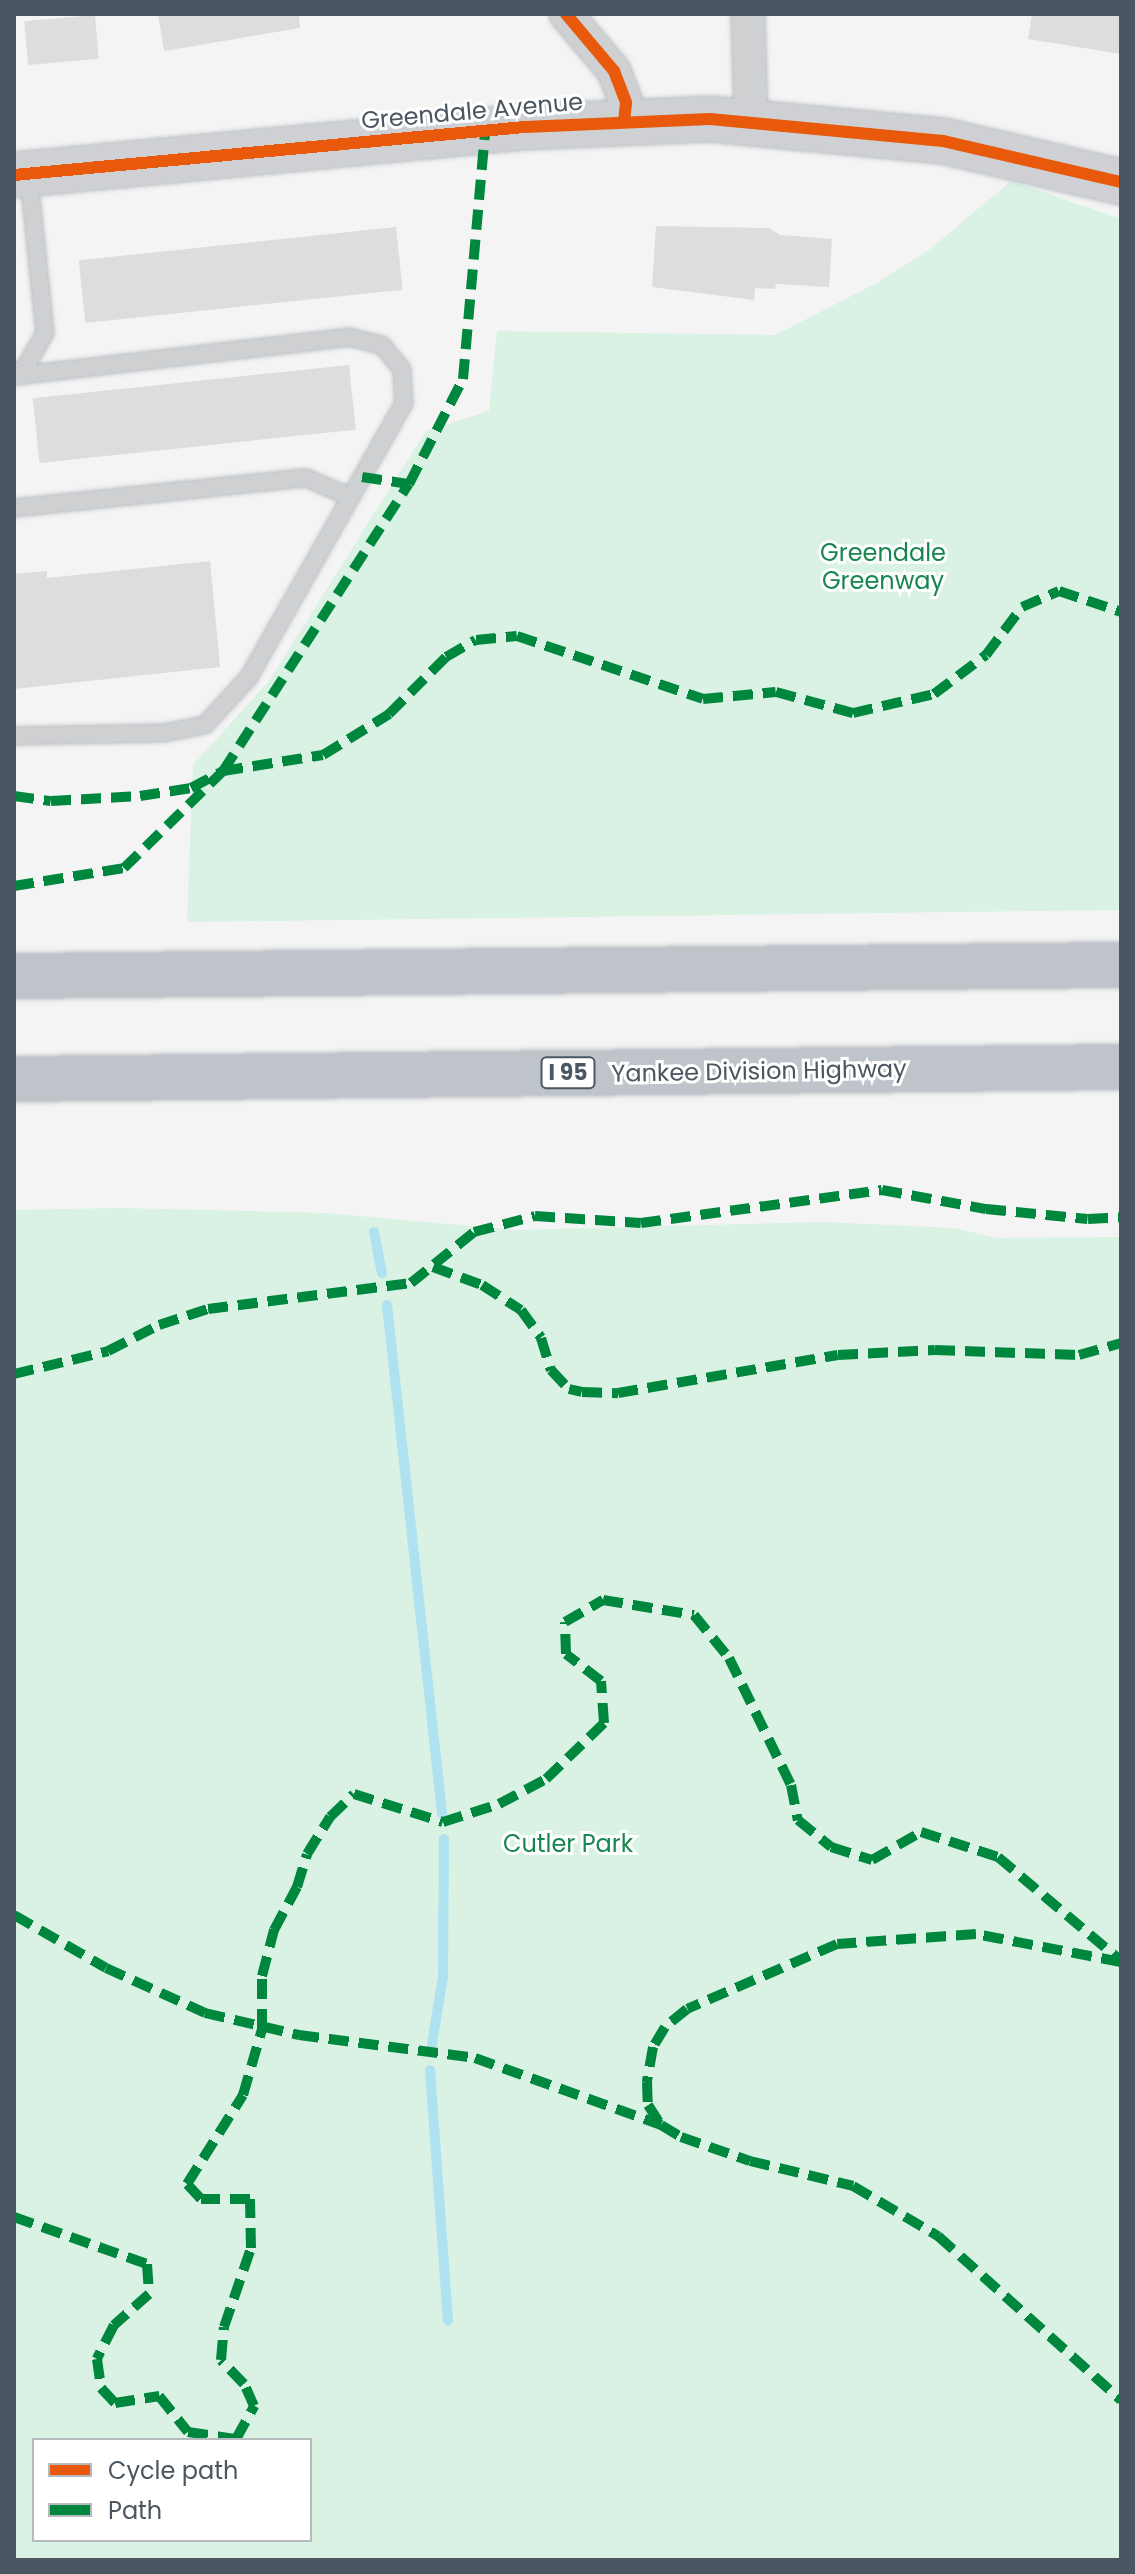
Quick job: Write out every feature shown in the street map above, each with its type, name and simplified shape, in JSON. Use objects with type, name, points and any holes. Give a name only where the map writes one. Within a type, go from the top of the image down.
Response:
[{"type":"highway","points":[[14,976],[1121,965]]},
{"type":"highway","name":"Yankee Division Highway","points":[[14,1079],[1121,1067]]},
{"type":"main road","name":"Greendale Avenue","points":[[21,175],[624,121],[751,119],[943,141],[1121,182]]},
{"type":"street","points":[[566,14],[614,71],[626,103],[624,121]]},
{"type":"street","points":[[748,14],[751,119]]},
{"type":"lane","points":[[16,374],[45,333],[21,175]]},
{"type":"lane","points":[[14,736],[164,733],[205,725],[249,677],[404,403],[402,370],[382,345],[349,337],[16,374]]},
{"type":"lane","points":[[14,508],[306,478],[351,497]]},
{"type":"green space","name":"Greendale Greenway","points":[[1011,181],[1121,219],[1121,910],[187,922],[193,765],[269,681],[426,431],[489,411],[497,331],[775,335],[875,284],[929,250]]},
{"type":"green space","name":"Cutler Park","points":[[121,1208],[325,1213],[516,1230],[824,1222],[953,1228],[998,1238],[1121,1237],[1121,2560],[14,2560],[14,1210]]},
{"type":"building","points":[[158,14],[299,14],[300,28],[164,51]]},
{"type":"building","points":[[1032,14],[1121,14],[1121,54],[1028,39]]},
{"type":"building","points":[[95,15],[99,59],[28,65],[24,21]]},
{"type":"building","points":[[656,226],[769,228],[780,235],[832,239],[829,287],[776,284],[775,289],[755,288],[754,300],[652,287]]},
{"type":"building","points":[[396,227],[403,290],[85,323],[79,260]]},
{"type":"building","points":[[349,365],[356,430],[40,463],[33,398]]},
{"type":"building","points":[[210,561],[220,667],[14,689],[14,574],[47,571],[47,578]]},
{"type":"waterway","points":[[374,1232],[382,1273]]},
{"type":"waterway","points":[[387,1305],[442,1813]]},
{"type":"waterway","points":[[432,2044],[443,1977],[444,1839]]},
{"type":"waterway","points":[[430,2070],[448,2320]]},
{"type":"marked path","points":[[362,477],[409,484],[463,379],[485,131]]},
{"type":"marked path","points":[[14,886],[124,868],[223,771],[409,484]]},
{"type":"marked path","points":[[14,796],[51,801],[140,796],[191,788],[223,771],[323,755],[389,714],[446,657],[476,640],[517,636],[703,699],[776,692],[853,713],[934,694],[986,655],[1022,607],[1059,591],[1121,612]]},
{"type":"marked path","points":[[14,1374],[108,1351],[159,1325],[208,1309],[411,1283],[474,1232],[535,1216],[641,1223],[882,1190],[986,1209],[1088,1219],[1121,1217]]},
{"type":"marked path","points":[[433,1267],[482,1285],[521,1310],[541,1338],[551,1370],[569,1389],[582,1392],[618,1393],[838,1355],[935,1350],[1079,1355],[1121,1343]]},
{"type":"marked path","points":[[237,2438],[254,2406],[244,2384],[221,2360],[224,2327],[251,2248],[250,2199],[201,2199],[187,2184],[243,2095],[262,2029],[262,1976],[274,1930],[297,1887],[307,1854],[330,1817],[354,1794],[443,1822],[499,1804],[546,1779],[604,1723],[601,1681],[566,1654],[565,1622],[603,1600],[694,1615],[729,1658],[791,1785],[798,1820],[831,1847],[872,1860],[921,1832],[998,1857],[1121,1961]]},
{"type":"marked path","points":[[14,1915],[106,1968],[205,2013],[299,2035],[475,2058],[661,2125]]},
{"type":"marked path","points":[[1121,1962],[976,1934],[837,1944],[687,2009],[665,2027],[653,2047],[647,2082],[648,2105],[661,2125],[681,2137],[750,2161],[853,2186],[938,2236],[1121,2400]]},
{"type":"marked path","points":[[14,2217],[147,2264],[149,2294],[114,2325],[97,2359],[101,2388],[115,2403],[159,2396],[188,2432],[229,2438]]},
{"type":"cycle path","points":[[566,14],[614,71],[626,103],[624,121]]},
{"type":"cycle path","points":[[14,175],[525,127],[710,119],[943,141],[1121,182]]}]
